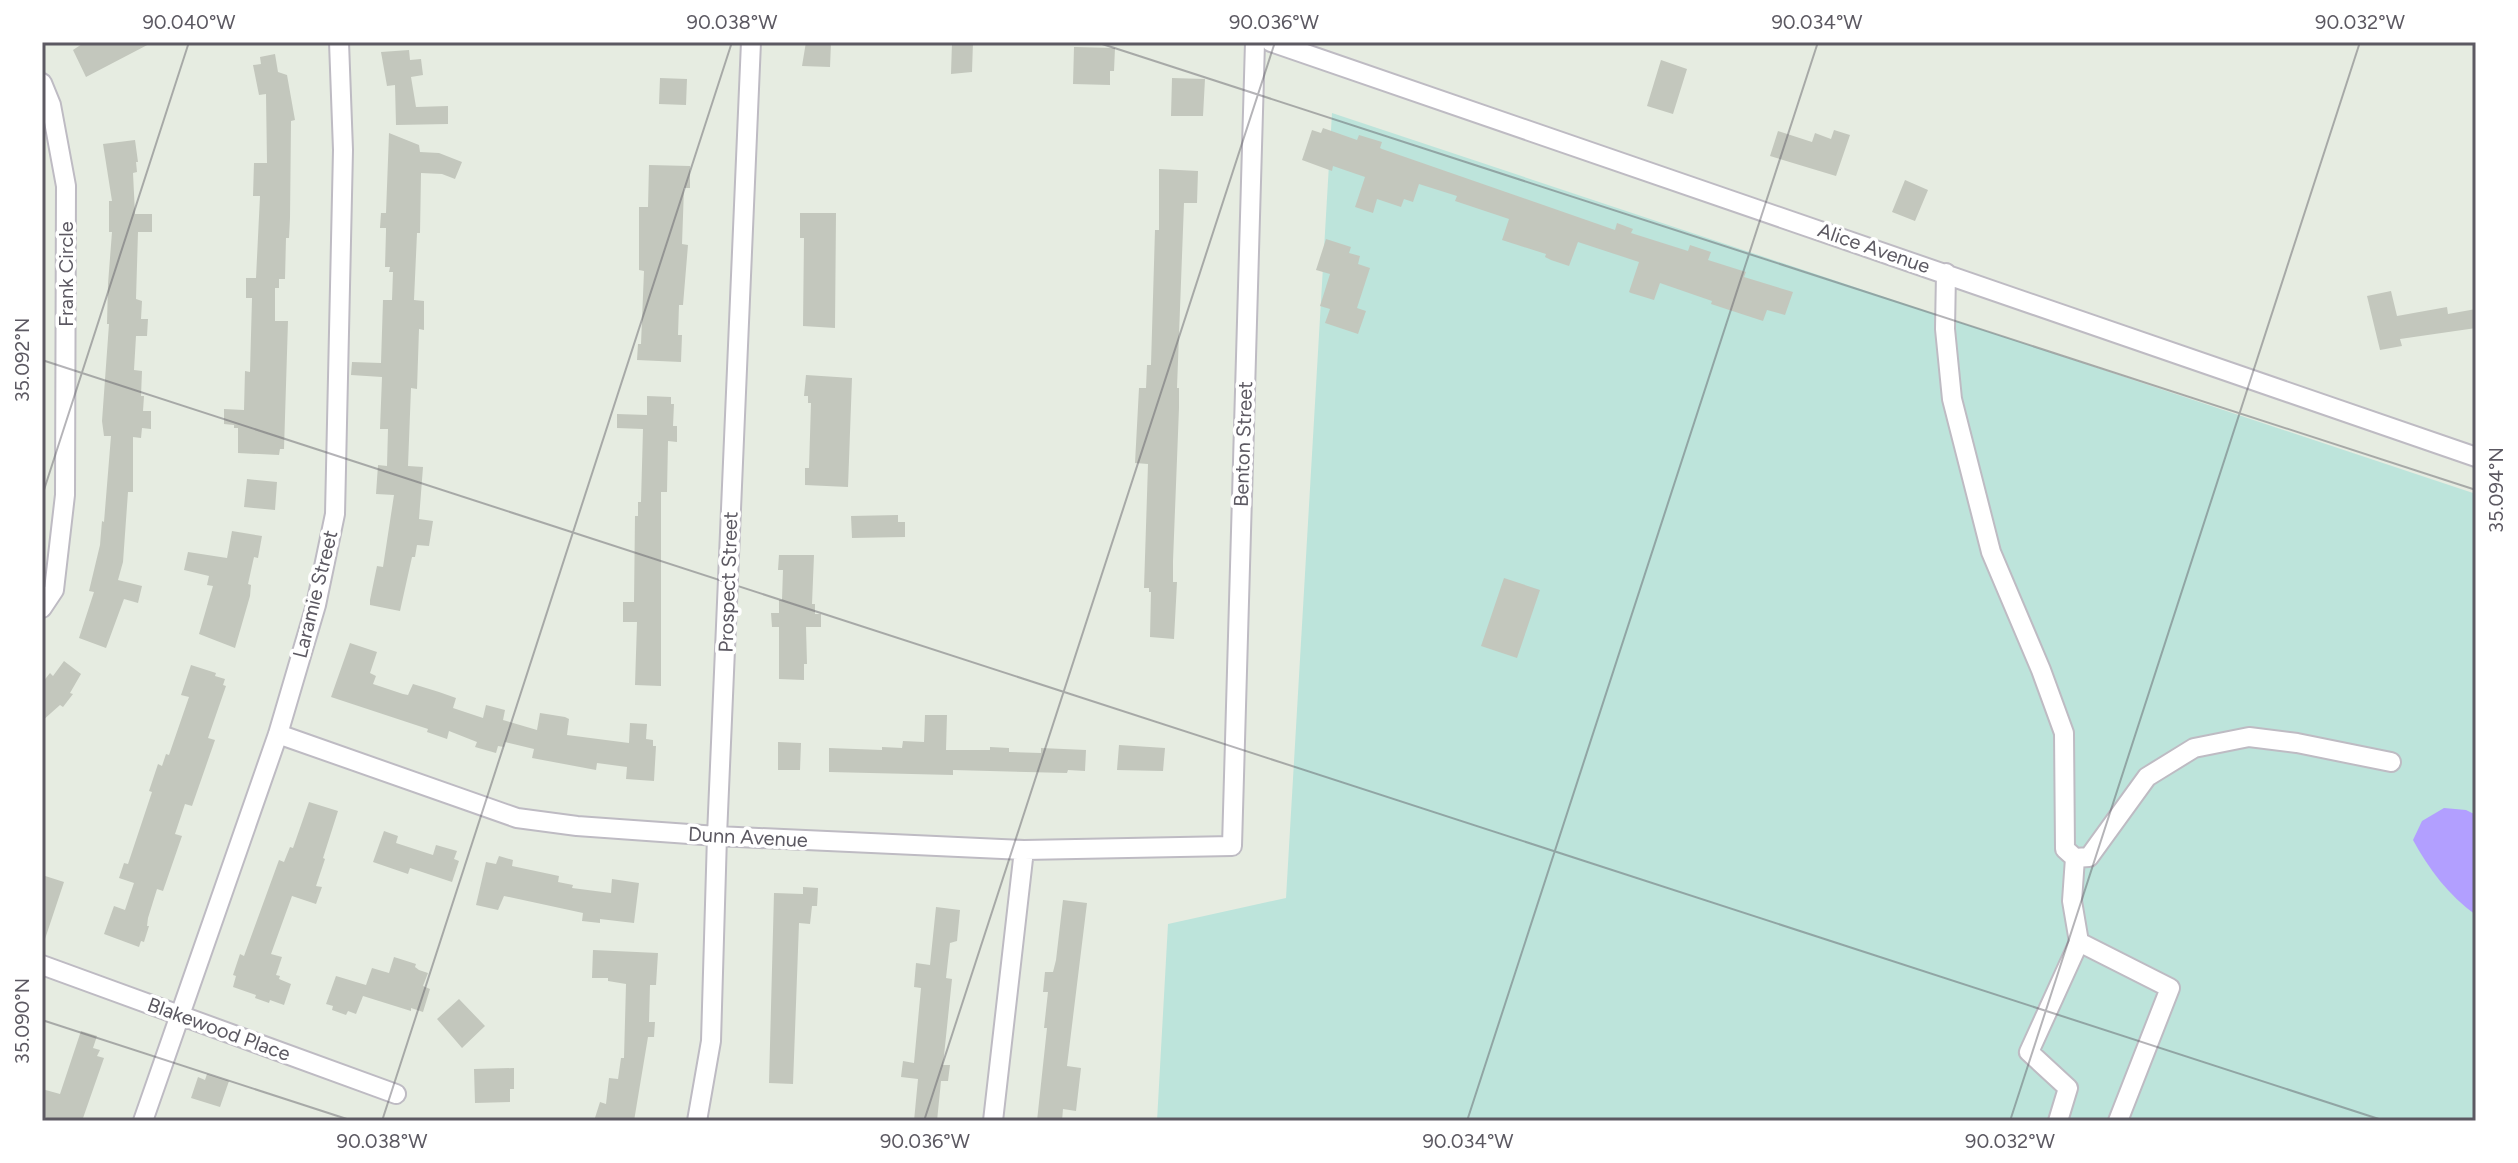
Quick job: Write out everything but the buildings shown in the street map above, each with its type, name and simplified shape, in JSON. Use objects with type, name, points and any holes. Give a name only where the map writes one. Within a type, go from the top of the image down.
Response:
[{"type":"street","name":"Laramie Street","points":[[143,1121],[278,734],[316,605],[335,514],[343,150],[339,42]]},
{"type":"street","name":"Prospect Street","points":[[697,1121],[711,1041],[751,42]]},
{"type":"street","name":"Benton Street","points":[[1232,846],[1255,42]]},
{"type":"street","name":"Alice Avenue","points":[[1271,42],[2476,457]]},
{"type":"street","name":"Frank Circle","points":[[42,83],[51,105],[66,186],[65,495],[54,590],[42,608]]},
{"type":"street","points":[[1946,273],[1945,329],[1952,399],[1991,552],[2064,733],[2065,849],[2075,858],[2089,857],[2147,777],[2194,748],[2249,737],[2297,743],[2391,762]]},
{"type":"street","name":"Dunn Avenue","points":[[278,734],[517,818],[577,826],[717,836],[1024,850],[1232,846]]},
{"type":"street","points":[[993,1121],[1024,850]]},
{"type":"street","points":[[2058,1121],[2068,1088],[2029,1052],[2079,942],[2072,901],[2075,858]]},
{"type":"street","points":[[2079,942],[2170,988],[2118,1121]]},
{"type":"street","name":"Blakewood Place","points":[[42,965],[396,1094]]},
{"type":"shaded area","points":[[1332,113],[2476,494],[2476,1121],[1157,1121],[1168,924],[1286,898]]},
{"type":"shaded area","points":[[2444,808],[2466,810],[2476,815],[2476,915],[2440,881],[2413,840],[2422,821]]}]
